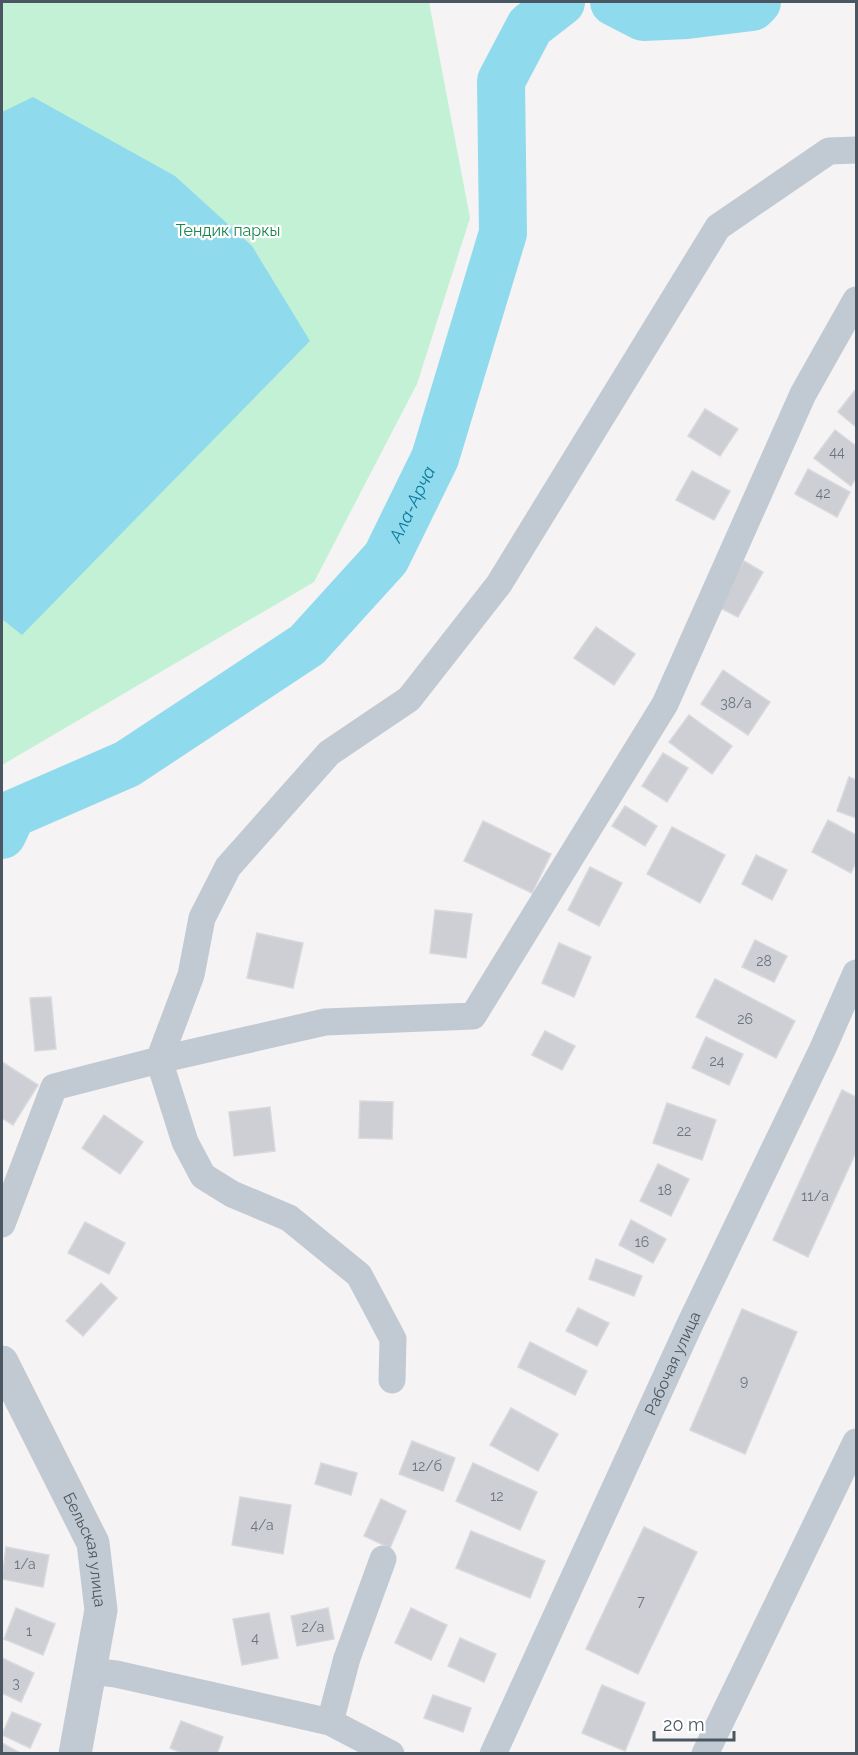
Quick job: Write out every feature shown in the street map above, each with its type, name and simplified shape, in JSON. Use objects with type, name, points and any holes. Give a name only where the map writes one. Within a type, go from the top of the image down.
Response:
[{"type":"street","points":[[392,1380],[393,1339],[359,1275],[289,1218],[232,1194],[203,1176],[185,1142],[159,1060],[191,975],[202,918],[228,867],[329,753],[409,699],[499,584],[718,227],[829,151],[856,150]]},
{"type":"street","points":[[2,1224],[54,1087],[325,1022],[472,1016],[665,704],[803,393],[856,300]]},
{"type":"street","name":"Рабочая улица","points":[[493,1754],[690,1324],[823,1048],[856,973]]},
{"type":"street","name":"Бельская улица","points":[[2,1362],[93,1543],[100,1610],[75,1754]]},
{"type":"street","points":[[705,1754],[856,1442]]},
{"type":"street","points":[[330,1722],[347,1658],[383,1559]]},
{"type":"street","points":[[90,1671],[116,1674],[330,1722],[391,1754]]},
{"type":"green space","name":"Тендик паркы","points":[[2,2],[429,2],[470,218],[417,384],[314,582],[2,765]]},
{"type":"water","points":[[33,97],[175,176],[252,246],[310,341],[22,635],[2,619],[2,112]]},
{"type":"building","points":[[856,389],[856,427],[838,412]]},
{"type":"building","points":[[705,409],[738,429],[720,456],[688,436]]},
{"type":"building","points":[[835,430],[856,446],[856,478],[851,486],[814,458]]},
{"type":"building","points":[[808,469],[850,492],[837,517],[795,494]]},
{"type":"building","points":[[692,471],[730,491],[714,520],[676,500]]},
{"type":"building","points":[[744,561],[763,572],[738,617],[718,607]]},
{"type":"building","points":[[596,627],[635,654],[614,685],[574,658]]},
{"type":"building","points":[[723,670],[770,702],[748,735],[701,704]]},
{"type":"building","points":[[689,715],[732,746],[712,774],[669,742]]},
{"type":"building","points":[[663,753],[688,768],[667,802],[642,786]]},
{"type":"building","points":[[849,777],[856,780],[856,818],[837,811]]},
{"type":"building","points":[[625,806],[657,826],[645,846],[612,826]]},
{"type":"building","points":[[828,820],[856,835],[856,862],[851,873],[812,852]]},
{"type":"building","points":[[483,821],[551,854],[532,893],[464,861]]},
{"type":"building","points":[[672,827],[725,855],[700,903],[647,874]]},
{"type":"building","points":[[756,855],[787,870],[772,900],[742,884]]},
{"type":"building","points":[[590,867],[622,883],[599,926],[568,910]]},
{"type":"building","points":[[435,910],[472,914],[466,958],[430,953]]},
{"type":"building","points":[[257,933],[303,943],[293,988],[247,978]]},
{"type":"building","points":[[755,940],[787,956],[774,982],[742,967]]},
{"type":"building","points":[[559,943],[591,957],[574,997],[542,983]]},
{"type":"building","points":[[715,979],[795,1021],[776,1058],[696,1017]]},
{"type":"building","points":[[51,997],[56,1049],[35,1051],[30,998]]},
{"type":"building","points":[[545,1031],[575,1046],[562,1070],[532,1055]]},
{"type":"building","points":[[706,1037],[743,1054],[729,1085],[692,1068]]},
{"type":"building","points":[[2,1062],[38,1085],[13,1125],[2,1118]]},
{"type":"building","points":[[842,1090],[856,1097],[856,1152],[808,1257],[773,1240]]},
{"type":"building","points":[[360,1101],[393,1102],[392,1139],[359,1138]]},
{"type":"building","points":[[667,1103],[716,1120],[702,1160],[653,1143]]},
{"type":"building","points":[[270,1107],[275,1151],[234,1156],[229,1112]]},
{"type":"building","points":[[104,1115],[143,1142],[120,1174],[82,1148]]},
{"type":"building","points":[[658,1164],[689,1179],[671,1216],[640,1201]]},
{"type":"building","points":[[631,1220],[666,1239],[653,1263],[619,1245]]},
{"type":"building","points":[[85,1222],[125,1243],[109,1274],[68,1253]]},
{"type":"building","points":[[596,1259],[642,1276],[634,1296],[589,1279]]},
{"type":"building","points":[[101,1283],[117,1298],[83,1336],[66,1321]]},
{"type":"building","points":[[578,1308],[609,1323],[597,1346],[566,1331]]},
{"type":"building","points":[[742,1309],[797,1332],[745,1454],[690,1430]]},
{"type":"building","points":[[530,1342],[587,1371],[575,1395],[518,1367]]},
{"type":"building","points":[[511,1408],[558,1434],[538,1471],[490,1445]]},
{"type":"building","points":[[412,1441],[455,1458],[443,1491],[399,1474]]},
{"type":"building","points":[[321,1463],[357,1473],[351,1495],[315,1484]]},
{"type":"building","points":[[473,1463],[537,1492],[520,1530],[456,1501]]},
{"type":"building","points":[[240,1497],[291,1505],[283,1554],[232,1545]]},
{"type":"building","points":[[381,1499],[406,1511],[390,1548],[364,1536]]},
{"type":"building","points":[[644,1527],[697,1552],[638,1674],[586,1649]]},
{"type":"building","points":[[471,1531],[545,1561],[530,1598],[456,1568]]},
{"type":"building","points":[[6,1547],[49,1555],[43,1587],[2,1579]]},
{"type":"building","points":[[16,1608],[55,1624],[43,1655],[4,1639]]},
{"type":"building","points":[[328,1608],[334,1639],[297,1646],[291,1616]]},
{"type":"building","points":[[411,1608],[447,1625],[431,1660],[395,1643]]},
{"type":"building","points":[[269,1613],[278,1658],[242,1665],[233,1619]]},
{"type":"building","points":[[460,1638],[496,1654],[484,1682],[448,1666]]},
{"type":"building","points":[[2,1658],[34,1673],[21,1702],[2,1693]]},
{"type":"building","points":[[602,1685],[645,1703],[625,1751],[582,1733]]},
{"type":"building","points":[[433,1695],[471,1708],[463,1732],[424,1718]]},
{"type":"building","points":[[12,1712],[41,1724],[30,1748],[2,1735]]},
{"type":"building","points":[[181,1721],[223,1737],[217,1754],[184,1754],[170,1748]]},
{"type":"building","points":[[2,1743],[22,1754],[2,1754]]},
{"type":"waterway","name":"Ала-Арча","points":[[2,835],[12,814],[127,764],[307,645],[386,558],[435,458],[503,233],[501,81],[530,26],[561,2]]},
{"type":"waterway","name":"Ала-Арча","points":[[614,2],[643,17],[687,15],[752,7],[757,2]]}]
